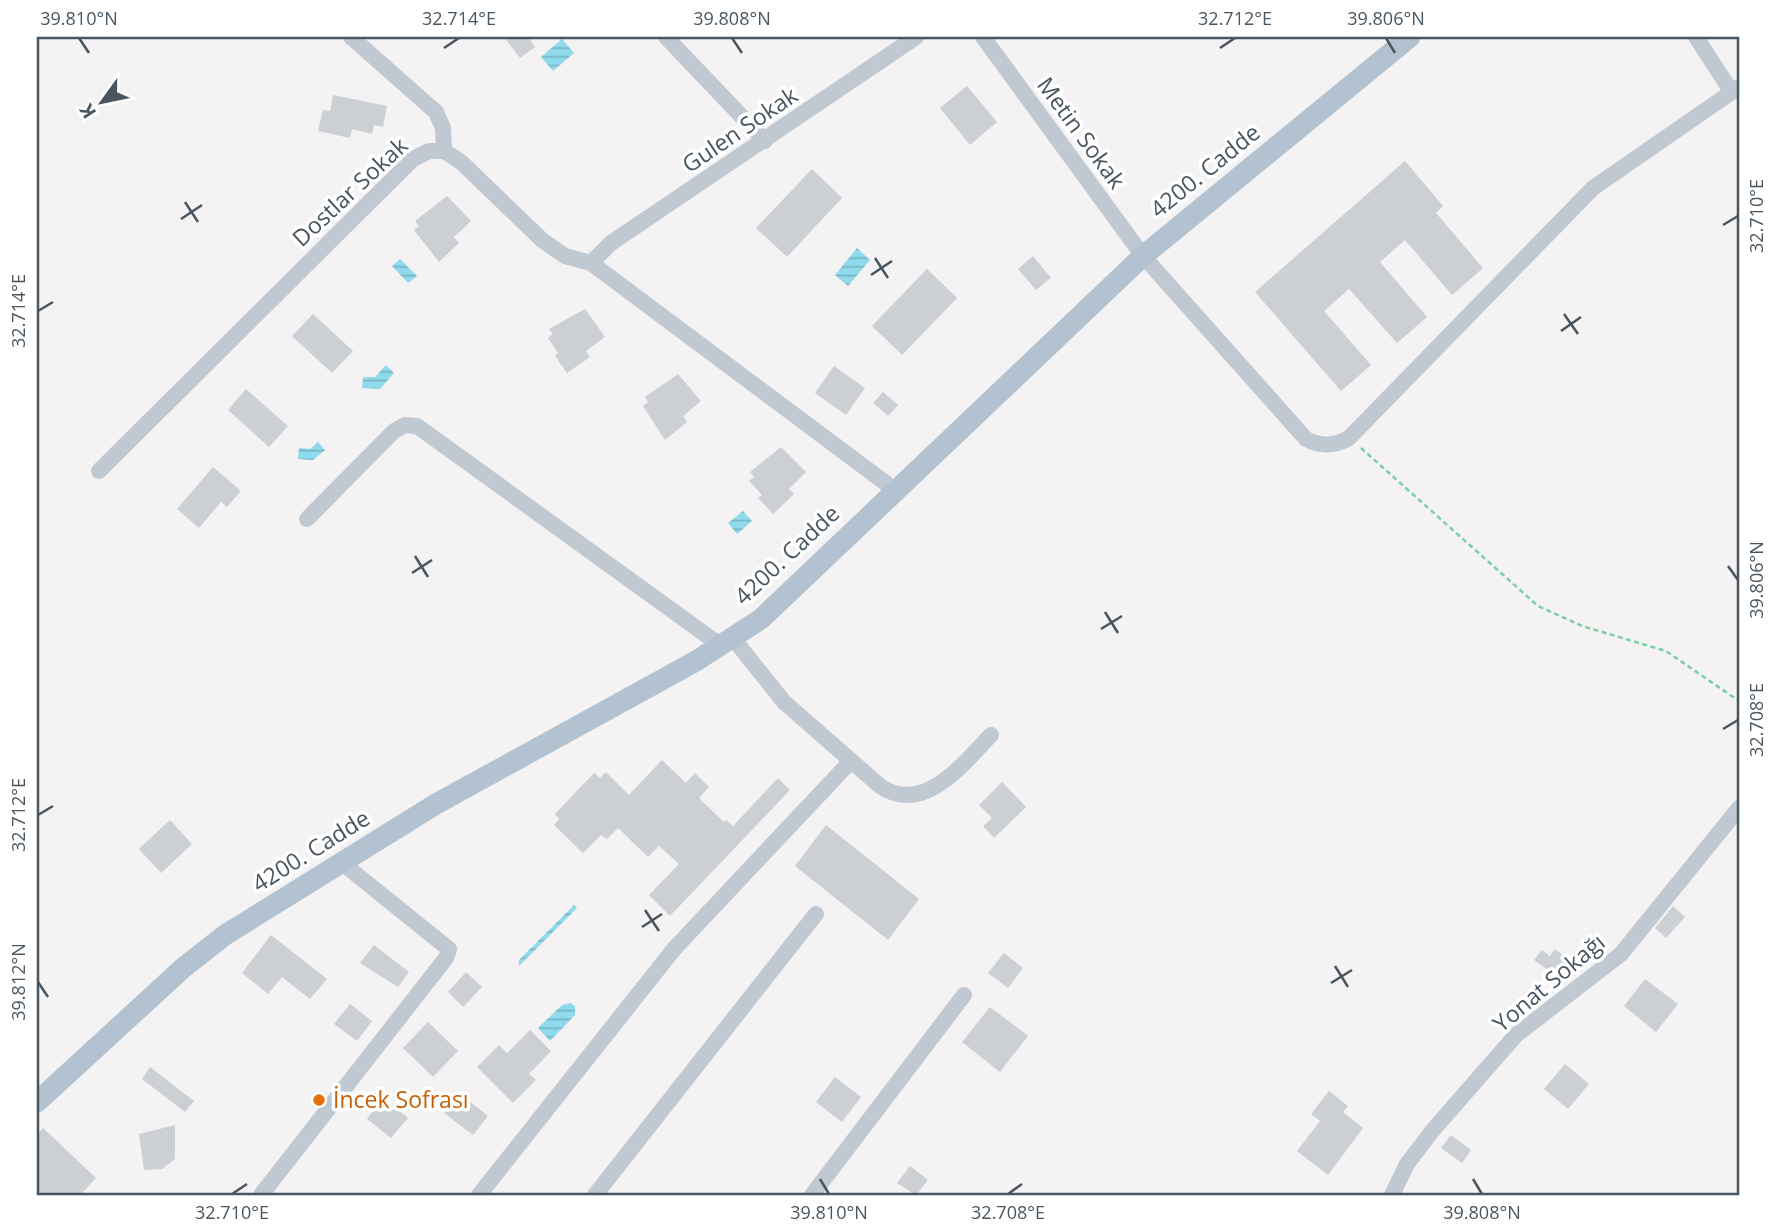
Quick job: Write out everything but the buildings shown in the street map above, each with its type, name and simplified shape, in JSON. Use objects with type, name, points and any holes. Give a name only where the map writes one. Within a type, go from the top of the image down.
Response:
[{"type":"main road","name":"4200. Cadde","points":[[37,1102],[183,968],[225,935],[436,804],[761,619],[1143,256],[1410,37]]},
{"type":"street","points":[[351,37],[436,113],[443,128],[444,151]]},
{"type":"street","points":[[666,37],[765,141]]},
{"type":"street","name":"Gulen Sokak","points":[[592,263],[611,243],[916,37]]},
{"type":"street","name":"Metin Sokak","points":[[983,37],[1143,256],[1306,439],[1328,445],[1349,438]]},
{"type":"street","points":[[1349,438],[1593,188],[1735,89],[1696,37]]},
{"type":"street","name":"Dostlar Sokak","points":[[99,471],[413,159],[429,151],[444,151],[461,162],[542,240],[565,256],[592,263],[895,490]]},
{"type":"street","points":[[307,519],[394,431],[405,425],[417,426],[726,641],[784,702],[888,792],[915,796],[929,792],[991,735]]},
{"type":"street","points":[[479,1195],[674,949],[851,761]]},
{"type":"street","name":"Yonat Sokağı","points":[[1392,1195],[1408,1164],[1433,1130],[1516,1035],[1621,954],[1739,808]]},
{"type":"street","points":[[261,1195],[446,958],[449,949],[342,863]]},
{"type":"street","points":[[594,1195],[816,914]]},
{"type":"street","points":[[811,1195],[964,995]]},
{"type":"path","points":[[1349,438],[1538,606],[1581,626],[1666,651],[1739,701]]},
{"type":"water","points":[[562,39],[574,53],[553,71],[541,57]]},
{"type":"water","points":[[857,248],[870,260],[848,286],[835,275]]},
{"type":"water","points":[[400,259],[417,276],[408,283],[392,266]]},
{"type":"water","points":[[386,365],[394,373],[380,389],[362,388],[363,377],[375,377]]},
{"type":"water","points":[[318,442],[325,450],[313,460],[298,459],[299,448],[310,449]]},
{"type":"water","points":[[743,511],[752,521],[737,534],[728,523]]},
{"type":"water","points":[[574,905],[577,908],[519,966],[519,960]]},
{"type":"water","points":[[570,1003],[575,1006],[575,1015],[550,1041],[538,1028],[562,1005]]},
{"type":"place","name":"İncek Sofrası","points":[[319,1100]]}]
